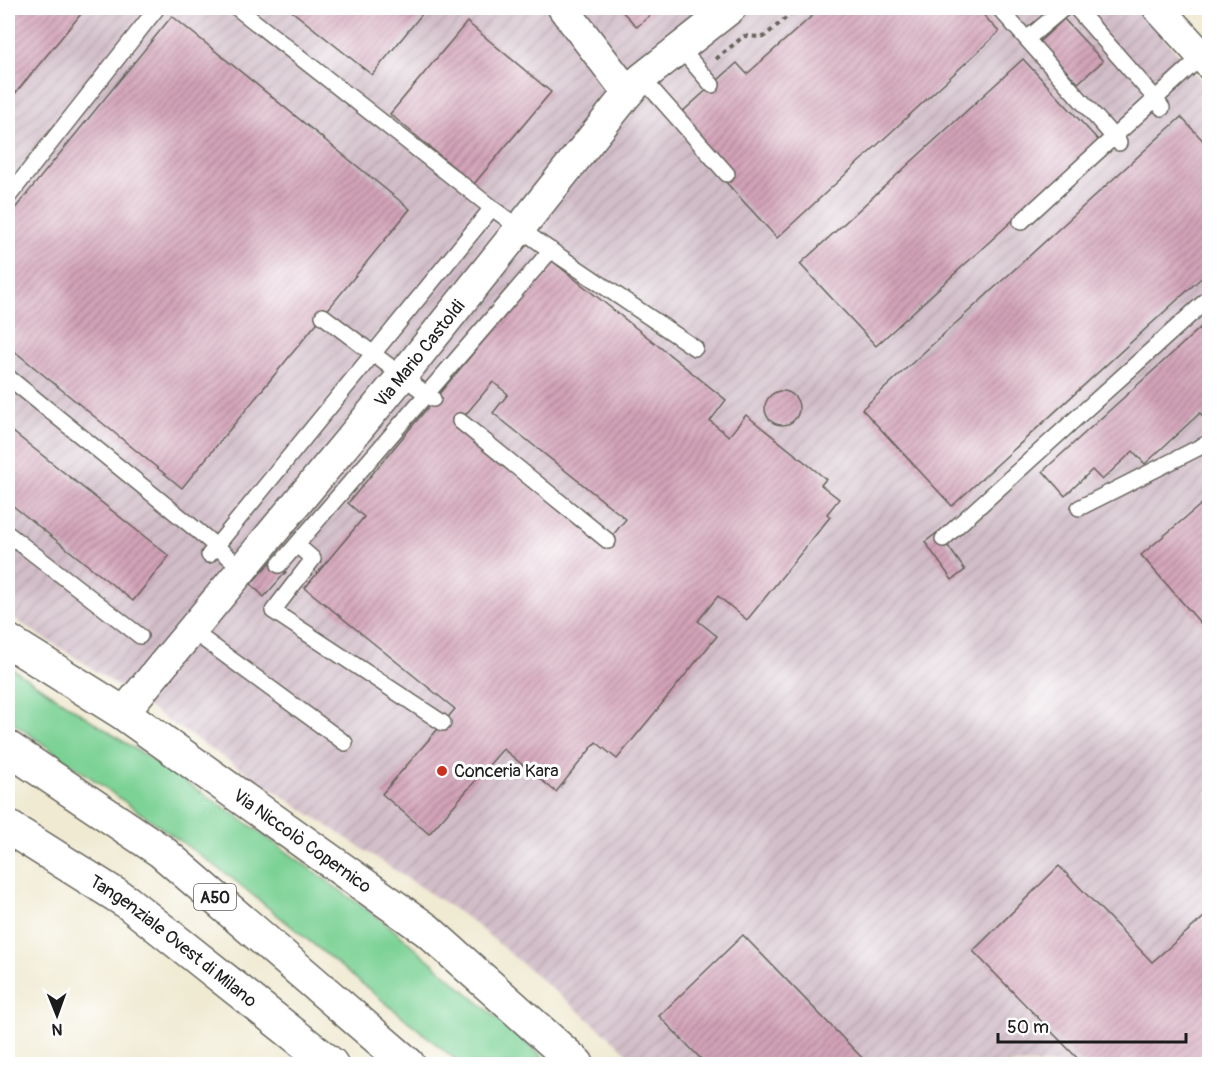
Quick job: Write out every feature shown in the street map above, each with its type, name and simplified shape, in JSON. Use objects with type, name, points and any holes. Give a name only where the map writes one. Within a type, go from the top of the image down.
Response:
[{"type":"main road","name":"Via Niccolò Copernico","points":[[8,641],[123,713],[427,930],[577,1065]]},
{"type":"main road","name":"A50","points":[[8,748],[162,851],[408,1065]]},
{"type":"main road","name":"Tangenziale Ovest di Milano","points":[[8,827],[127,902],[331,1065]]},
{"type":"street","points":[[563,8],[635,86]]},
{"type":"street","name":"Via Mario Castoldi","points":[[123,713],[402,376],[635,86],[731,8]]},
{"type":"street","points":[[1158,8],[1206,60]]},
{"type":"lane","points":[[8,197],[72,127],[157,8]]},
{"type":"lane","points":[[237,8],[492,208],[695,348]]},
{"type":"lane","points":[[999,8],[1116,140]]},
{"type":"lane","points":[[1027,39],[1064,8]]},
{"type":"lane","points":[[1076,8],[1159,104]]},
{"type":"lane","points":[[680,48],[712,85]]},
{"type":"lane","points":[[1021,222],[1159,104],[1206,60]]},
{"type":"lane","points":[[635,86],[727,174]]},
{"type":"lane","points":[[212,550],[492,208]]},
{"type":"lane","points":[[279,565],[430,397],[551,250]]},
{"type":"lane","points":[[942,538],[1209,297]]},
{"type":"lane","points":[[323,316],[430,397]]},
{"type":"lane","points":[[8,377],[212,550],[243,569]]},
{"type":"lane","points":[[460,421],[608,541]]},
{"type":"lane","points":[[1079,508],[1209,442]]},
{"type":"lane","points":[[8,534],[140,636]]},
{"type":"lane","points":[[297,545],[313,559],[273,611],[443,723]]},
{"type":"lane","points":[[191,630],[345,742]]},
{"type":"shaded area","points":[[8,8],[1138,8],[1209,89],[1209,1064],[638,1064],[612,1039],[469,919],[8,615]]},
{"type":"green space","points":[[8,666],[233,813],[388,925],[551,1064],[461,1064],[228,875],[8,719]]},
{"type":"building","points":[[8,8],[86,8],[8,102]]},
{"type":"building","points":[[288,8],[427,8],[372,75]]},
{"type":"building","points":[[619,8],[658,8],[637,27]]},
{"type":"building","points":[[821,8],[977,8],[999,32],[777,238],[722,178],[681,113],[737,63],[747,74]]},
{"type":"building","points":[[172,16],[410,209],[182,488],[8,346],[8,217]]},
{"type":"building","points":[[1064,19],[1103,61],[1078,83],[1039,42]]},
{"type":"building","points":[[467,22],[551,92],[474,184],[390,114]]},
{"type":"building","points":[[1023,59],[1099,141],[876,346],[800,264]]},
{"type":"building","points":[[1181,117],[1210,148],[1210,270],[952,506],[862,409]]},
{"type":"building","points":[[551,260],[726,400],[710,421],[729,436],[746,415],[826,479],[821,485],[839,499],[827,514],[830,517],[747,620],[718,596],[698,621],[717,636],[617,759],[596,742],[556,792],[503,749],[429,834],[382,794],[455,709],[305,588],[364,517],[348,503]],"holes":[[[493,382],[508,394],[493,413],[626,519],[604,546],[456,426]]]},
{"type":"building","points":[[1210,319],[1210,424],[1200,413],[1145,464],[1133,451],[1102,480],[1092,470],[1065,496],[1043,471]]},
{"type":"building","points":[[782,391],[794,396],[799,408],[794,420],[782,425],[770,420],[765,408],[770,396]]},
{"type":"building","points":[[8,428],[169,556],[133,601],[8,502]]},
{"type":"building","points":[[1204,502],[1210,509],[1210,634],[1141,555]]},
{"type":"building","points":[[938,532],[965,570],[952,580],[925,542]]},
{"type":"building","points":[[273,559],[286,572],[264,597],[251,584]]},
{"type":"building","points":[[1059,866],[1152,962],[1210,912],[1210,1064],[1083,1064],[973,951]]},
{"type":"building","points":[[743,935],[868,1064],[706,1064],[659,1016]]},
{"type":"place","name":"Conceria Kara","points":[[442,771]]}]
